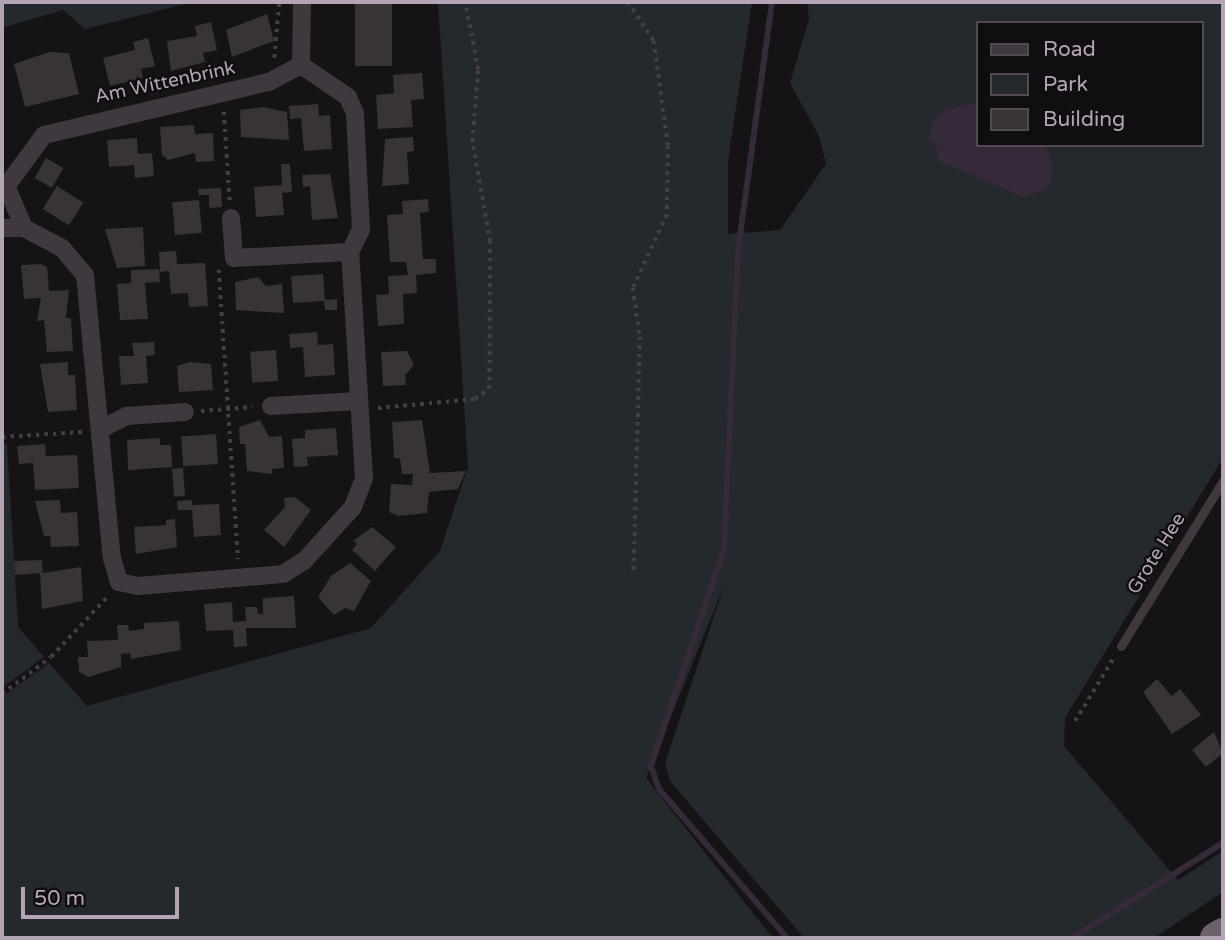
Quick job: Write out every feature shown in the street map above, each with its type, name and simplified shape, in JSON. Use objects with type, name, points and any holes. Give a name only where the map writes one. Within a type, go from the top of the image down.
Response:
[{"type":"highway","points":[[1216,938],[1223,934]]},
{"type":"street","points":[[2,228],[24,228],[62,248],[85,275],[112,558],[119,582],[138,586],[283,574],[304,561],[353,507],[364,478],[350,252],[362,229],[355,113],[348,97],[301,65],[302,2]]},
{"type":"street","name":"Am Wittenbrink","points":[[4,188],[44,135],[269,82],[301,65]]},
{"type":"street","points":[[4,188],[24,228]]},
{"type":"street","points":[[231,218],[234,258],[350,252]]},
{"type":"street","points":[[271,406],[358,401]]},
{"type":"street","points":[[101,429],[127,415],[185,412]]},
{"type":"lane","name":"Grote Hee","points":[[1121,646],[1223,481]]},
{"type":"path","points":[[269,82],[279,47],[279,2]]},
{"type":"path","points":[[358,401],[380,408],[475,399],[489,389],[491,242],[472,142],[478,70],[465,2]]},
{"type":"path","points":[[628,2],[654,41],[668,146],[667,215],[634,288],[640,337],[634,573]]},
{"type":"path","points":[[223,91],[231,218]]},
{"type":"path","points":[[234,258],[219,268],[239,578]]},
{"type":"path","points":[[185,412],[271,406]]},
{"type":"path","points":[[2,438],[101,429]]},
{"type":"path","points":[[2,694],[51,657],[119,582]]},
{"type":"path","points":[[1075,721],[1121,646]]},
{"type":"green space","points":[[2,2],[193,2],[85,29],[63,10],[2,28]]},
{"type":"green space","points":[[438,2],[752,2],[728,161],[728,234],[780,230],[826,164],[819,136],[790,83],[809,19],[807,2],[1223,2],[1223,458],[1065,718],[1064,746],[1178,880],[1223,851],[1223,892],[1154,938],[804,938],[670,781],[665,763],[724,586],[646,778],[773,938],[2,938],[2,697],[49,663],[87,706],[371,628],[440,551],[468,467]]},
{"type":"green space","points":[[2,444],[7,444],[18,627],[44,657],[2,688]]},
{"type":"shaded area","points":[[976,102],[976,147],[1047,147],[1053,168],[1048,188],[1023,197],[936,160],[939,152],[928,138],[934,120],[947,109]]},
{"type":"building","points":[[355,2],[392,2],[392,66],[355,66]]},
{"type":"building","points":[[267,14],[274,41],[232,57],[226,30]]},
{"type":"building","points":[[211,22],[217,50],[203,53],[205,62],[171,71],[167,41],[197,36],[195,26]]},
{"type":"building","points":[[148,38],[155,66],[141,69],[143,78],[110,86],[103,58],[135,50],[133,42]]},
{"type":"building","points":[[49,52],[69,53],[79,94],[25,107],[14,64]]},
{"type":"building","points":[[422,73],[424,99],[411,100],[413,127],[378,129],[376,95],[394,93],[393,75]]},
{"type":"building","points":[[318,104],[319,116],[330,115],[332,149],[304,151],[301,118],[290,119],[289,106]]},
{"type":"building","points":[[263,107],[287,112],[289,140],[241,137],[240,110]]},
{"type":"building","points":[[194,125],[195,134],[213,133],[214,161],[196,162],[195,153],[168,160],[162,155],[160,127]]},
{"type":"building","points":[[413,137],[414,151],[407,152],[409,184],[382,186],[385,139]]},
{"type":"building","points":[[137,138],[138,154],[152,153],[154,176],[135,178],[134,165],[109,167],[107,140]]},
{"type":"building","points":[[46,158],[63,168],[52,188],[35,178]]},
{"type":"building","points":[[281,164],[290,164],[292,192],[282,193],[284,215],[256,217],[254,187],[282,185]]},
{"type":"building","points":[[330,174],[338,218],[312,220],[310,186],[303,187],[302,175]]},
{"type":"building","points":[[57,186],[83,202],[69,225],[43,209]]},
{"type":"building","points":[[221,188],[222,207],[209,208],[209,195],[199,195],[198,189]]},
{"type":"building","points":[[428,199],[429,212],[420,213],[423,259],[436,259],[436,273],[416,275],[417,293],[403,294],[404,324],[378,326],[376,295],[389,294],[388,276],[408,275],[406,262],[390,262],[387,215],[403,214],[402,201]]},
{"type":"building","points":[[199,200],[202,233],[175,235],[172,202]]},
{"type":"building","points":[[143,227],[145,266],[117,268],[105,229]]},
{"type":"building","points":[[176,251],[177,264],[205,263],[208,306],[189,307],[188,293],[171,294],[169,271],[160,272],[159,252]]},
{"type":"building","points":[[41,264],[47,267],[49,291],[69,290],[66,318],[71,318],[73,351],[47,352],[44,320],[37,321],[41,298],[24,299],[21,265]]},
{"type":"building","points":[[159,269],[160,282],[145,283],[148,319],[120,320],[117,284],[131,283],[131,270]]},
{"type":"building","points":[[323,274],[325,300],[337,299],[337,310],[325,310],[324,301],[293,303],[291,276]]},
{"type":"building","points":[[258,277],[266,286],[282,284],[284,313],[236,310],[235,282]]},
{"type":"building","points":[[317,332],[318,345],[333,344],[335,375],[305,377],[303,347],[290,348],[289,334]]},
{"type":"building","points":[[154,342],[155,355],[146,356],[148,383],[121,385],[119,356],[134,356],[132,343]]},
{"type":"building","points":[[276,350],[278,381],[252,383],[250,352]]},
{"type":"building","points":[[407,351],[414,365],[405,375],[406,385],[383,386],[381,352]]},
{"type":"building","points":[[68,362],[68,375],[75,375],[77,410],[48,412],[40,364]]},
{"type":"building","points":[[190,362],[211,364],[213,390],[179,392],[177,366]]},
{"type":"building","points":[[260,420],[269,437],[282,436],[284,468],[272,469],[272,474],[247,471],[245,444],[240,444],[239,427]]},
{"type":"building","points":[[422,420],[430,473],[466,471],[458,489],[429,492],[427,513],[398,516],[389,512],[391,484],[412,485],[413,474],[402,474],[400,458],[394,458],[392,422]]},
{"type":"building","points":[[336,428],[338,455],[307,457],[308,466],[294,467],[292,439],[305,438],[305,430]]},
{"type":"building","points":[[216,434],[218,464],[183,466],[181,436]]},
{"type":"building","points":[[160,438],[160,445],[171,445],[172,467],[128,470],[127,440]]},
{"type":"building","points":[[45,444],[46,456],[77,455],[79,488],[35,490],[33,463],[19,464],[17,446]]},
{"type":"building","points":[[183,468],[185,496],[174,497],[172,469]]},
{"type":"building","points":[[295,497],[311,510],[284,547],[264,530],[285,507],[284,498]]},
{"type":"building","points":[[60,500],[61,513],[77,512],[79,546],[51,547],[50,536],[44,536],[35,501]]},
{"type":"building","points":[[192,500],[192,505],[219,504],[221,535],[194,537],[192,510],[178,510],[177,501]]},
{"type":"building","points":[[175,519],[177,547],[136,554],[134,527],[166,525],[166,520]]},
{"type":"building","points":[[372,527],[396,547],[375,571],[352,550],[357,544],[353,541]]},
{"type":"building","points":[[42,560],[43,573],[81,567],[83,601],[42,609],[40,573],[15,575],[14,561]]},
{"type":"building","points":[[350,563],[371,581],[354,611],[345,608],[334,615],[318,597],[331,576]]},
{"type":"building","points":[[294,596],[296,628],[246,628],[247,646],[234,647],[233,630],[206,631],[204,604],[232,602],[233,622],[246,621],[245,607],[257,607],[258,614],[263,614],[263,598]]},
{"type":"building","points":[[179,621],[181,650],[131,659],[130,653],[121,654],[121,667],[88,677],[79,672],[78,657],[88,657],[87,641],[118,640],[117,625],[128,625],[129,631],[144,629],[144,623]]},
{"type":"building","points":[[1157,679],[1172,696],[1180,689],[1201,715],[1172,734],[1143,692]]},
{"type":"building","points":[[1214,732],[1223,753],[1206,767],[1192,750]]},
{"type":"waterway","points":[[772,2],[738,251],[724,549],[651,766],[659,789],[787,938]]},
{"type":"waterway","points":[[1072,938],[1223,843]]}]
